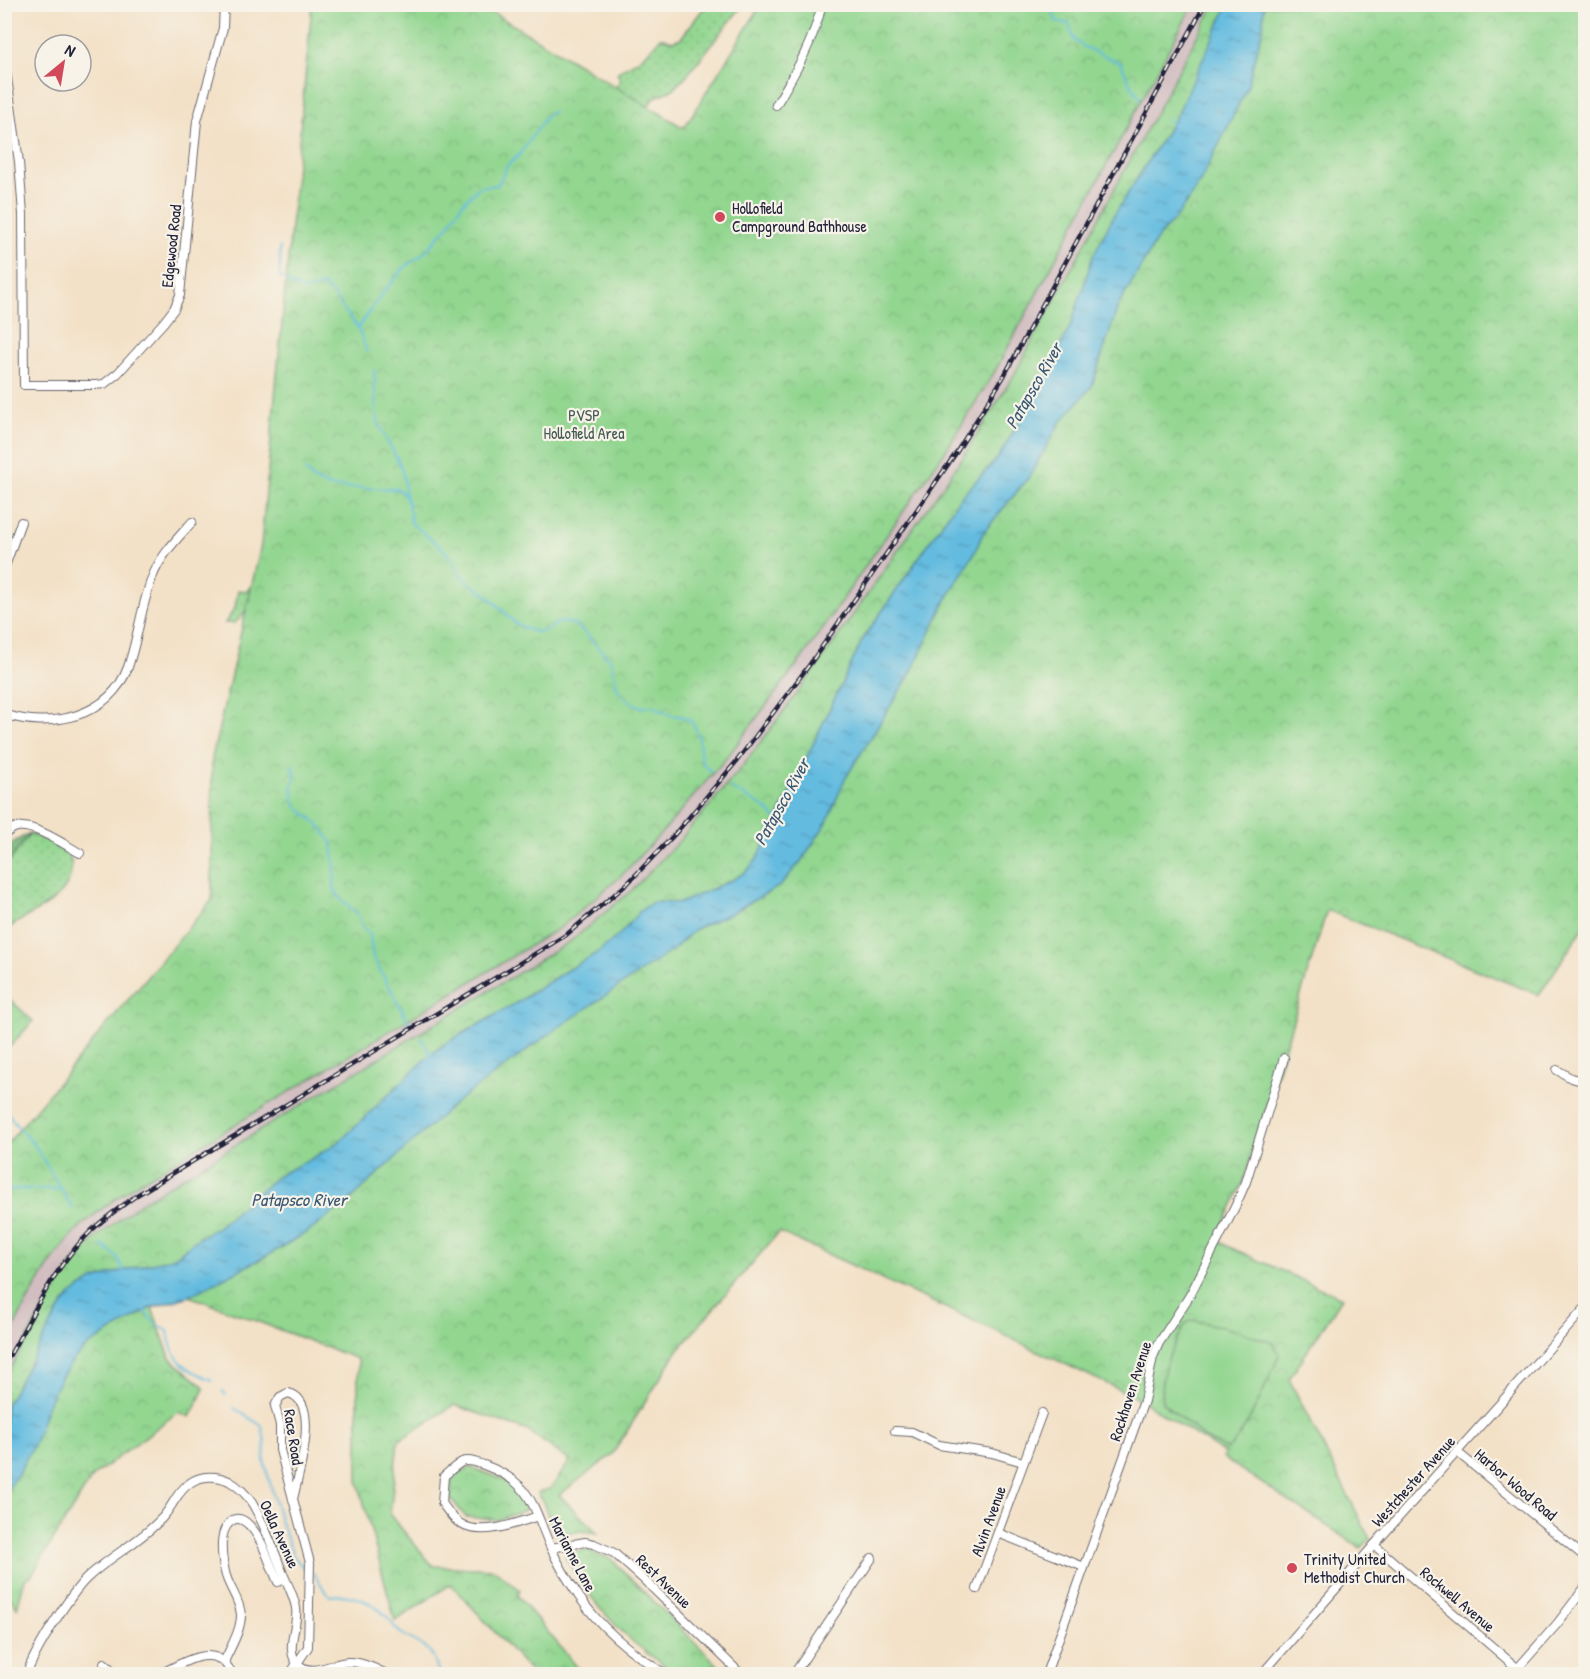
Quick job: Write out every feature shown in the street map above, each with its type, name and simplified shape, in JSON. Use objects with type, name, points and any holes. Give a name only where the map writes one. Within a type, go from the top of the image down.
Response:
[{"type":"street","name":"Edgewood Road","points":[[4,57],[19,162],[23,214],[24,384],[104,384],[118,373],[164,322],[174,309],[183,282],[197,121],[223,28],[224,4]]},
{"type":"street","points":[[776,105],[807,52],[822,4]]},
{"type":"street","points":[[4,569],[21,522]]},
{"type":"street","points":[[4,714],[21,719],[57,721],[76,716],[93,707],[114,691],[122,681],[128,666],[153,576],[168,550],[192,522]]},
{"type":"street","points":[[4,835],[18,827],[26,827],[51,836],[80,854]]},
{"type":"street","name":"Rockhaven Avenue","points":[[1046,1674],[1144,1401],[1153,1357],[1166,1330],[1190,1295],[1246,1182],[1284,1058]]},
{"type":"street","points":[[1557,1070],[1570,1078],[1586,1083]]},
{"type":"street","name":"Westchester Avenue","points":[[1262,1674],[1586,1307]]},
{"type":"street","name":"Race Road","points":[[290,1674],[308,1647],[310,1563],[293,1499],[280,1449],[280,1425],[275,1406],[280,1397],[288,1393],[299,1397],[303,1403],[307,1421],[293,1499]]},
{"type":"street","name":"Alvin Avenue","points":[[977,1589],[1042,1413]]},
{"type":"street","points":[[895,1431],[912,1432],[939,1445],[992,1453],[1023,1462]]},
{"type":"street","name":"Harbor Wood Road","points":[[1457,1452],[1586,1558]]},
{"type":"street","name":"Marianne Lane","points":[[538,1516],[497,1529],[467,1527],[459,1524],[442,1503],[444,1476],[463,1462],[472,1461],[510,1477],[534,1503],[551,1548],[581,1599],[598,1620],[634,1654],[665,1674]]},
{"type":"street","name":"Oella Avenue","points":[[27,1674],[53,1627],[81,1584],[153,1527],[169,1510],[183,1488],[199,1478],[210,1477],[229,1481],[245,1494],[265,1530],[296,1610],[292,1647],[297,1664]]},
{"type":"street","points":[[224,1662],[241,1619],[239,1605],[229,1583],[223,1559],[222,1538],[230,1522],[241,1519],[246,1522],[260,1542],[278,1582],[285,1579]]},
{"type":"street","points":[[998,1533],[1084,1567]]},
{"type":"street","name":"Rest Avenue","points":[[551,1548],[585,1542],[614,1553],[741,1674]]},
{"type":"street","name":"Rockwell Avenue","points":[[1374,1545],[1521,1671]]},
{"type":"street","points":[[794,1674],[872,1558]]},
{"type":"street","points":[[1521,1671],[1586,1586]]},
{"type":"street","points":[[160,1674],[199,1657],[210,1657],[224,1662],[232,1674]]},
{"type":"street","points":[[297,1664],[314,1670],[347,1662],[365,1665],[386,1674]]},
{"type":"street","points":[[104,1664],[116,1674]]},
{"type":"shaded area","points":[[1193,5],[1214,5],[990,416],[816,668],[710,806],[632,890],[571,941],[142,1202],[110,1225],[81,1253],[61,1280],[5,1380],[5,1345],[31,1296],[67,1241],[98,1211],[132,1187],[561,927],[620,877],[696,794],[728,756],[802,658],[974,407]]},
{"type":"green space","name":"PVSP Hollofield Area","points":[[312,5],[480,5],[684,128],[761,5],[1193,5],[995,371],[948,447],[802,658],[728,756],[666,828],[620,877],[561,927],[132,1187],[99,1211],[68,1240],[47,1268],[5,1345],[5,1146],[212,900],[212,758],[261,545]]},
{"type":"green space","points":[[706,5],[743,5],[688,74],[672,90],[655,97],[320,526],[235,623],[225,623],[235,608],[238,590],[247,591],[589,140],[618,84],[620,78],[617,73],[642,57],[661,37],[672,41],[681,38]]},
{"type":"green space","points":[[1214,5],[1585,5],[1585,925],[1539,995],[1327,910],[1243,1183],[1217,1238],[1227,1246],[1342,1298],[1289,1379],[1370,1539],[1361,1548],[1223,1458],[1224,1453],[1139,1399],[779,1232],[678,1350],[612,1455],[559,1495],[598,1533],[581,1531],[558,1535],[554,1533],[538,1493],[551,1488],[570,1461],[528,1431],[454,1405],[398,1441],[390,1515],[433,1566],[493,1569],[520,1590],[517,1595],[583,1674],[533,1674],[451,1584],[395,1621],[358,1481],[358,1359],[189,1296],[152,1308],[170,1358],[203,1386],[204,1389],[190,1417],[178,1412],[92,1477],[31,1576],[25,1579],[17,1608],[5,1590],[4,1380],[71,1266],[94,1239],[142,1202],[571,941],[632,890],[680,840],[742,767],[816,668],[963,457],[1011,380]]},
{"type":"green space","points":[[30,833],[66,850],[71,861],[71,873],[62,893],[5,931],[5,867]]},
{"type":"green space","points":[[30,833],[5,867],[5,847]]},
{"type":"green space","points":[[5,995],[33,1021],[4,1052]]},
{"type":"green space","points":[[1194,1320],[1274,1343],[1279,1356],[1249,1420],[1234,1443],[1227,1449],[1209,1441],[1162,1402],[1162,1381],[1167,1362],[1184,1326]]},
{"type":"green space","points":[[470,1467],[505,1480],[528,1504],[524,1511],[497,1520],[466,1517],[450,1498],[452,1476]]},
{"type":"green space","points":[[587,1550],[611,1559],[727,1674],[698,1676],[678,1673],[632,1641],[595,1602],[565,1557],[567,1552]]},
{"type":"water","name":"Patapsco River","points":[[1228,5],[1264,5],[1263,27],[1247,88],[1201,180],[1179,214],[1159,236],[1118,306],[1092,386],[1060,423],[1029,477],[983,533],[975,552],[946,600],[911,673],[845,779],[827,822],[802,860],[780,886],[729,914],[695,929],[673,950],[556,1029],[454,1104],[351,1199],[314,1228],[272,1253],[189,1296],[150,1308],[89,1345],[74,1359],[60,1379],[47,1406],[34,1444],[5,1493],[5,1407],[58,1312],[70,1296],[91,1281],[175,1257],[197,1239],[219,1226],[279,1175],[340,1141],[431,1054],[448,1042],[597,953],[621,933],[640,911],[653,902],[680,903],[734,879],[747,871],[757,859],[863,639],[959,499],[997,459],[1033,400],[1071,325],[1093,256],[1114,215],[1177,115]]},
{"type":"waterway","points":[[1044,4],[1051,7],[1056,21],[1069,24],[1074,40],[1086,48],[1121,63],[1129,82],[1140,98]]},
{"type":"waterway","points":[[358,328],[382,294],[405,267],[423,254],[448,226],[462,204],[479,187],[498,185],[507,166],[519,155],[548,114],[553,112]]},
{"type":"waterway","points":[[1167,119],[1173,126]]},
{"type":"waterway","points":[[280,247],[280,277],[300,289],[311,290],[323,285],[358,328],[367,352]]},
{"type":"waterway","points":[[374,370],[378,421],[399,463],[405,494]]},
{"type":"waterway","points":[[305,470],[313,479],[330,487],[398,489],[407,500],[411,523],[442,548],[462,577],[489,597],[515,623],[537,632],[548,630],[555,624],[563,622],[574,624],[611,661],[617,687],[623,697],[640,707],[652,706],[673,716],[681,716],[690,720],[699,739],[701,759],[711,771]]},
{"type":"waterway","points":[[291,765],[296,774],[292,785],[297,807],[319,825],[332,843],[334,888],[338,896],[358,915],[361,925],[370,935],[373,957],[409,1023]]},
{"type":"waterway","points":[[731,788],[765,808],[778,820]]},
{"type":"waterway","points":[[421,1038],[432,1056]]},
{"type":"waterway","points":[[6,1108],[13,1121],[35,1146],[73,1209]]},
{"type":"waterway","points":[[4,1191],[59,1189]]},
{"type":"waterway","points":[[102,1245],[117,1257],[124,1272]]},
{"type":"waterway","points":[[145,1311],[154,1323],[168,1331],[173,1350],[182,1363],[212,1380]]},
{"type":"waterway","points":[[222,1391],[226,1395]]},
{"type":"waterway","points":[[234,1408],[262,1426],[265,1442],[264,1461],[281,1523],[294,1557],[304,1568]]},
{"type":"waterway","points":[[314,1573],[325,1591],[331,1596],[355,1597],[377,1608],[399,1632],[430,1651],[439,1674]]},
{"type":"railway","points":[[4,1365],[42,1296],[64,1262],[90,1232],[107,1217],[137,1195],[566,935],[627,884],[674,835],[736,762],[810,664],[956,453],[1004,376],[1205,4]]},
{"type":"place","name":"Hollofield Campground Bathhouse","points":[[720,217]]},
{"type":"place","name":"Trinity United Methodist Church","points":[[1292,1568]]}]
